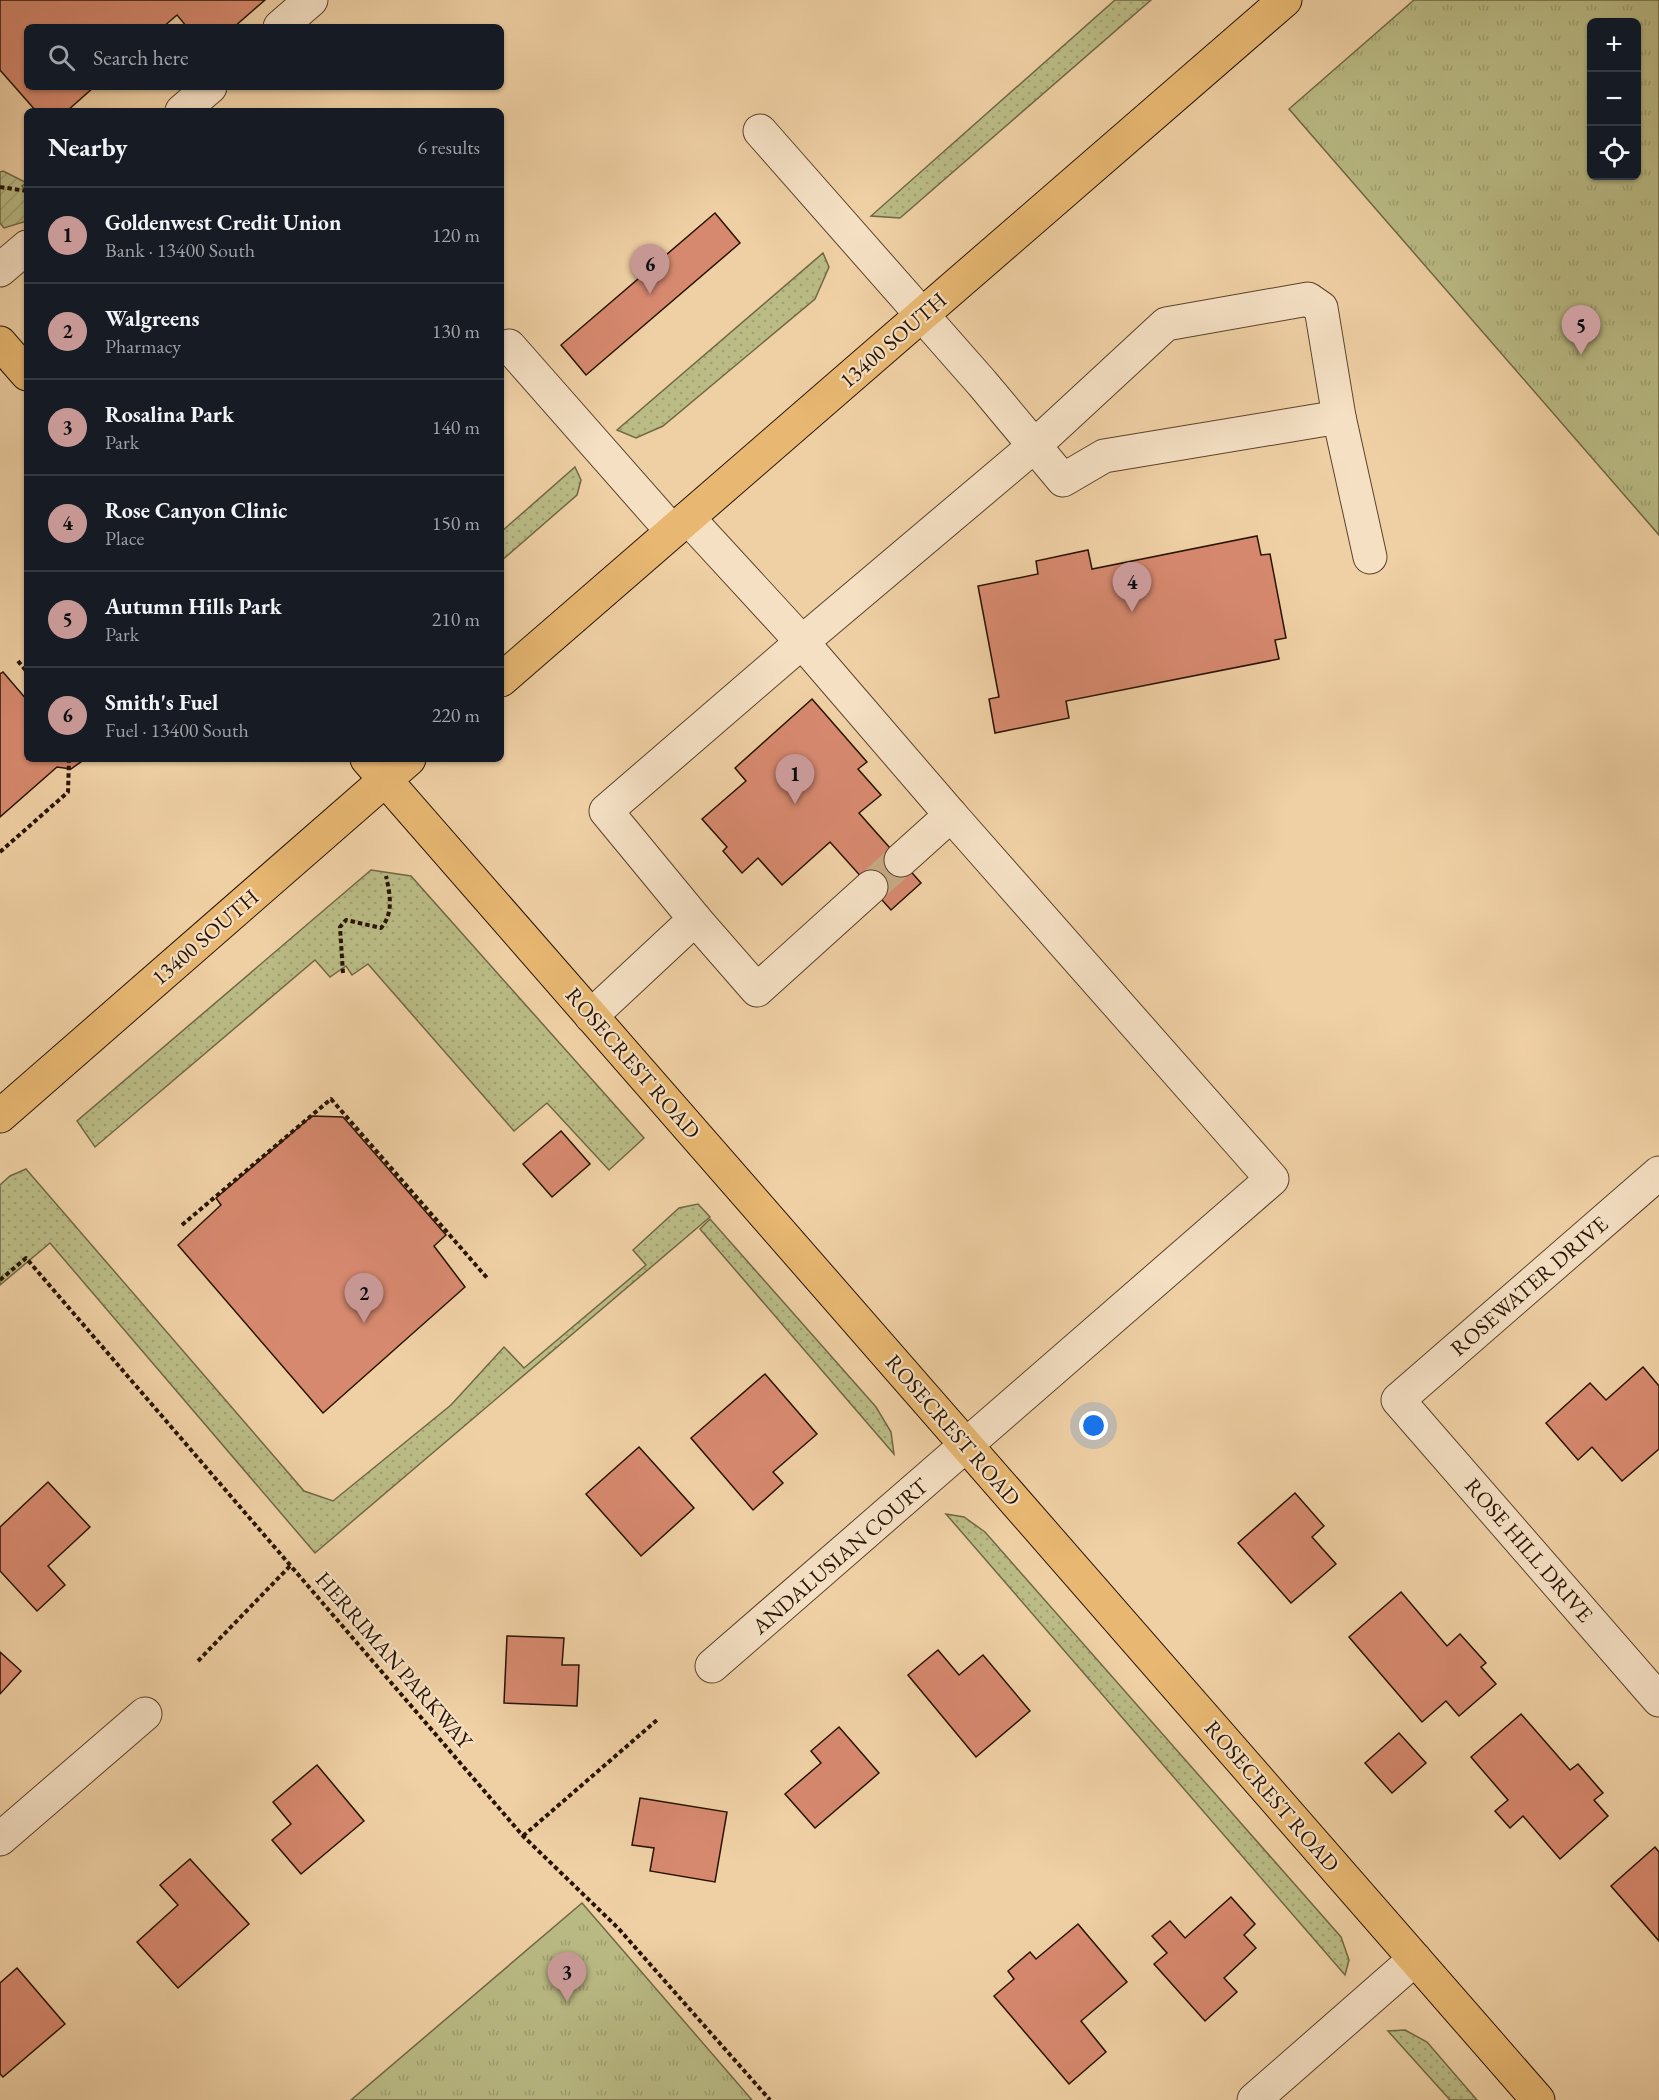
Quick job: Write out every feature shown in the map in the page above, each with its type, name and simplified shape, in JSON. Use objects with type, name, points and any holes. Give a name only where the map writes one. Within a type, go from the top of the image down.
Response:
[{"type":"main road","name":"13400 SOUTH","points":[[504,677],[1285,0]]},
{"type":"main road","points":[[0,343],[24,371]]},
{"type":"main road","name":"13400 SOUTH","points":[[0,1116],[387,766]]},
{"type":"main road","name":"ROSECREST ROAD","points":[[387,766],[591,1016],[1538,2100]]},
{"type":"street","points":[[283,24],[311,0]]},
{"type":"street","points":[[186,108],[206,90]]},
{"type":"street","points":[[760,131],[982,383],[1033,447],[1063,480],[1104,456],[1339,417]]},
{"type":"street","points":[[0,270],[24,250]]},
{"type":"street","points":[[871,887],[757,990],[606,811],[1033,447],[1166,324],[1308,299],[1321,308],[1339,417],[1370,557]]},
{"type":"street","points":[[508,346],[680,525],[802,642],[951,815],[901,860]]},
{"type":"street","name":"ANDALUSIAN COURT","points":[[712,1666],[1272,1179],[951,815]]},
{"type":"street","points":[[591,1016],[695,919]]},
{"type":"street","name":"ROSEWATER DRIVE","points":[[1398,1400],[1659,1173]]},
{"type":"street","name":"ROSE HILL DRIVE","points":[[1398,1400],[1659,1700]]},
{"type":"street","points":[[0,1839],[145,1714]]},
{"type":"street","points":[[1254,2100],[1415,1959]]},
{"type":"path","points":[[0,187],[24,191]]},
{"type":"path","points":[[18,661],[24,668]]},
{"type":"path","points":[[0,852],[68,792],[69,762]]},
{"type":"path","points":[[343,973],[340,927],[346,920],[381,928],[389,919],[390,896],[386,876]]},
{"type":"path","points":[[182,1225],[331,1099],[488,1280]]},
{"type":"path","name":"HERRIMAN PARKWAY","points":[[0,1280],[26,1258],[523,1836],[618,1928],[770,2100]]},
{"type":"path","points":[[198,1661],[290,1566]]},
{"type":"path","points":[[523,1836],[657,1720]]},
{"type":"green space","points":[[1115,0],[1151,0],[900,218],[871,216]]},
{"type":"green space","points":[[1414,0],[1659,0],[1659,535],[1289,109]]},
{"type":"green space","points":[[3,171],[24,182],[22,186],[24,188],[24,222],[4,228],[0,223],[0,172]]},
{"type":"green space","points":[[823,253],[829,267],[815,299],[663,426],[636,438],[617,430]]},
{"type":"green space","points":[[575,467],[581,480],[577,495],[504,558],[504,529]]},
{"type":"green space","points":[[371,870],[411,876],[644,1138],[609,1170],[547,1103],[514,1131],[368,964],[352,975],[346,966],[330,977],[315,960],[95,1147],[77,1121]]},
{"type":"green space","points":[[26,1169],[304,1491],[333,1501],[451,1405],[504,1347],[524,1368],[646,1265],[633,1250],[679,1208],[698,1204],[710,1217],[315,1553],[50,1243],[0,1285],[0,1185],[10,1176]]},
{"type":"green space","points":[[710,1219],[876,1407],[891,1432],[894,1454],[700,1229]]},
{"type":"green space","points":[[946,1514],[964,1517],[985,1532],[1341,1937],[1349,1960],[1345,1975]]},
{"type":"green space","points":[[582,1903],[752,2100],[351,2100]]},
{"type":"green space","points":[[1405,2030],[1427,2042],[1477,2100],[1450,2100],[1388,2031]]},
{"type":"building","points":[[0,0],[265,0],[237,24],[184,24],[177,15],[166,24],[24,24],[24,90],[91,90],[70,108],[33,108],[0,70]]},
{"type":"building","points":[[715,213],[740,243],[586,375],[561,345]]},
{"type":"building","points":[[1257,536],[1261,555],[1270,554],[1286,638],[1275,640],[1279,659],[1066,701],[1069,718],[995,733],[989,699],[999,697],[978,586],[1038,574],[1036,561],[1088,550],[1092,569]]},
{"type":"building","points":[[3,672],[24,696],[24,762],[81,762],[71,769],[57,767],[0,817],[0,674]]},
{"type":"building","points":[[812,699],[867,762],[858,769],[881,795],[859,813],[921,883],[891,910],[830,842],[782,885],[758,858],[742,873],[723,851],[727,847],[702,819],[746,781],[735,768]]},
{"type":"building","points":[[312,1116],[343,1117],[446,1235],[434,1246],[465,1287],[323,1413],[178,1245],[221,1205],[216,1198]]},
{"type":"building","points":[[561,1131],[590,1164],[552,1197],[523,1164]]},
{"type":"building","points":[[1643,1367],[1659,1386],[1659,1449],[1622,1481],[1592,1447],[1578,1460],[1546,1423],[1590,1383],[1606,1400]]},
{"type":"building","points":[[765,1374],[817,1434],[773,1472],[783,1483],[753,1510],[691,1438]]},
{"type":"building","points":[[639,1447],[694,1508],[641,1556],[586,1494]]},
{"type":"building","points":[[48,1482],[90,1527],[48,1566],[65,1585],[37,1611],[0,1571],[0,1527]]},
{"type":"building","points":[[1295,1493],[1324,1526],[1312,1537],[1336,1564],[1291,1603],[1238,1543]]},
{"type":"building","points":[[1401,1592],[1447,1646],[1460,1634],[1486,1663],[1481,1667],[1496,1684],[1459,1716],[1446,1701],[1422,1722],[1349,1637]]},
{"type":"building","points":[[507,1636],[564,1638],[562,1665],[579,1665],[577,1706],[504,1703]]},
{"type":"building","points":[[938,1650],[959,1675],[983,1655],[1030,1711],[976,1757],[908,1675]]},
{"type":"building","points":[[0,1652],[21,1671],[0,1694]]},
{"type":"building","points":[[1521,1714],[1570,1770],[1578,1764],[1603,1793],[1594,1800],[1608,1816],[1560,1859],[1523,1816],[1510,1828],[1495,1811],[1508,1800],[1471,1757]]},
{"type":"building","points":[[839,1727],[879,1773],[815,1828],[785,1794],[821,1763],[811,1751]]},
{"type":"building","points":[[1399,1733],[1426,1763],[1392,1793],[1365,1763]]},
{"type":"building","points":[[317,1765],[364,1821],[301,1874],[272,1840],[291,1824],[273,1802]]},
{"type":"building","points":[[640,1798],[727,1812],[715,1882],[650,1871],[654,1848],[632,1845]]},
{"type":"building","points":[[1655,1847],[1659,1852],[1659,1941],[1611,1886]]},
{"type":"building","points":[[190,1859],[249,1924],[178,1988],[137,1942],[178,1905],[160,1885]]},
{"type":"building","points":[[1231,1897],[1255,1924],[1244,1935],[1256,1948],[1224,1978],[1237,1992],[1205,2021],[1154,1964],[1167,1953],[1152,1936],[1170,1921],[1185,1938]]},
{"type":"building","points":[[1078,1924],[1127,1982],[1081,2021],[1106,2052],[1069,2084],[994,1996],[1014,1979],[1008,1971],[1030,1952],[1036,1959]]},
{"type":"building","points":[[17,1968],[65,2024],[3,2077],[0,2074],[0,1983]]},
{"type":"tunnel","points":[[871,887],[901,860]]},
{"type":"place","name":"Smith's Fuel","points":[[650,294]]},
{"type":"place","name":"Autumn Hills Park","points":[[1581,355]]},
{"type":"place","name":"Rose Canyon Clinic","points":[[1132,612]]},
{"type":"place","name":"Goldenwest Credit Union","points":[[795,804]]},
{"type":"place","name":"Walgreens","points":[[364,1323]]},
{"type":"place","name":"Rosalina Park","points":[[567,2002]]}]
